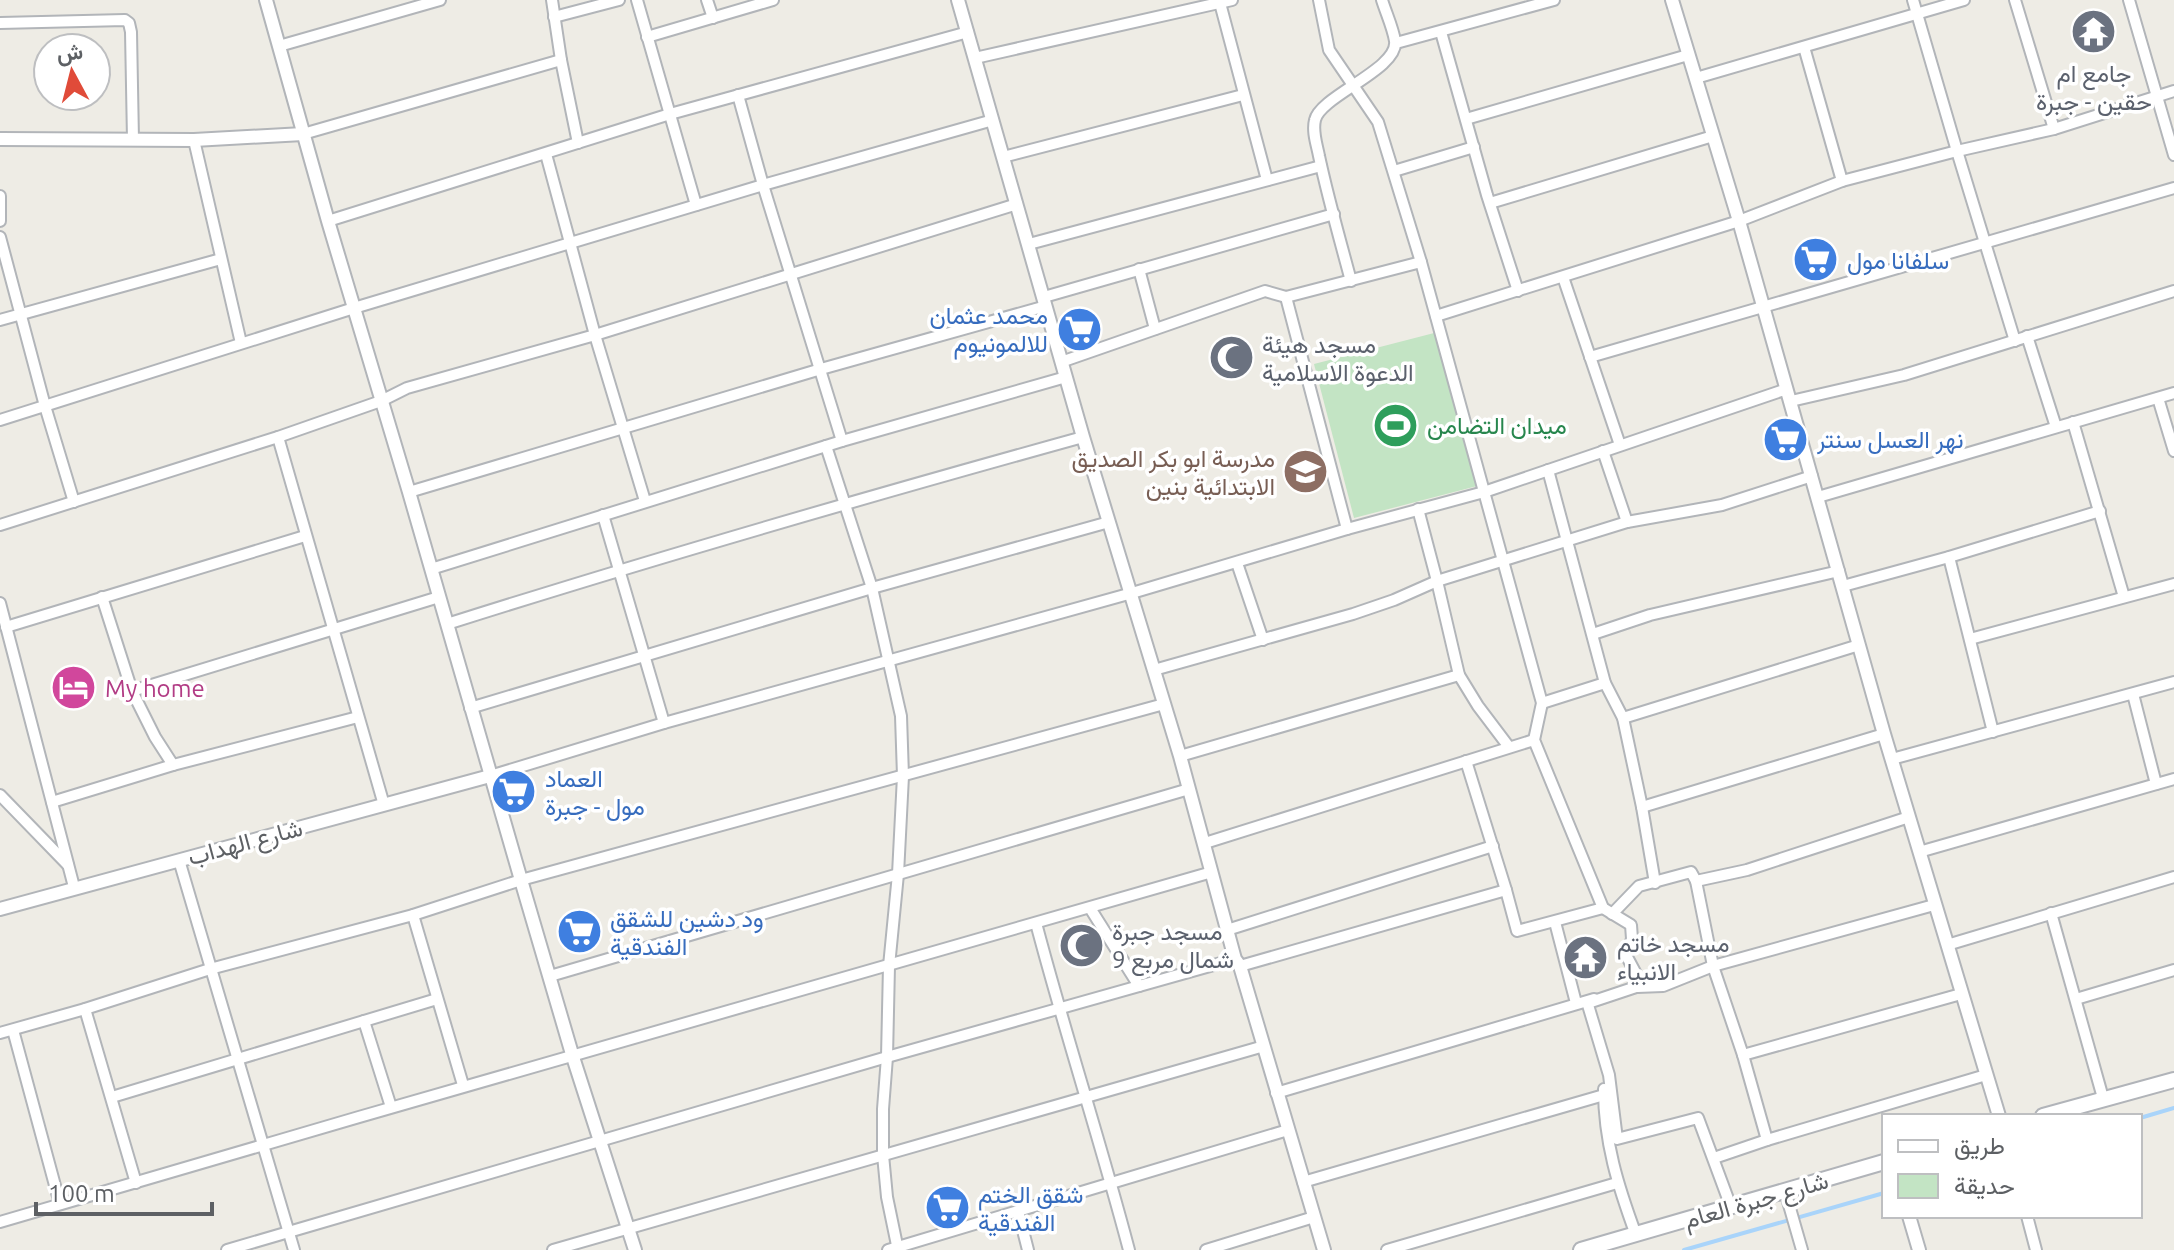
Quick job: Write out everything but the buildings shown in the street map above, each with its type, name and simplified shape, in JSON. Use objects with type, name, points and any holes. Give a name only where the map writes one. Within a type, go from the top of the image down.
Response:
[{"type":"main road","points":[[2050,1114],[2174,1080]]},
{"type":"main road","name":"شارع جبرة العام","points":[[1581,1250],[1604,1247],[1882,1163]]},
{"type":"street","points":[[266,0],[572,1054],[635,1250]]},
{"type":"street","points":[[279,46],[440,0]]},
{"type":"street","points":[[552,0],[578,143]]},
{"type":"street","points":[[554,17],[619,0]]},
{"type":"street","points":[[637,0],[696,205]]},
{"type":"street","points":[[707,0],[713,18]]},
{"type":"street","points":[[647,37],[773,0]]},
{"type":"street","points":[[958,0],[1083,437],[1180,756],[1227,930],[1324,1250]]},
{"type":"street","points":[[975,58],[1202,4],[1232,0]]},
{"type":"street","points":[[1319,0],[1329,50],[1378,122],[1421,262],[1542,703],[1534,740],[1608,911],[1631,925],[1632,939],[1626,955],[1642,985]]},
{"type":"street","points":[[1351,281],[1314,131],[1317,114],[1353,84],[1372,74],[1393,53],[1396,43],[1382,0]]},
{"type":"street","points":[[1396,43],[1554,0]]},
{"type":"street","points":[[1672,0],[1764,307],[1934,905],[1998,1114]]},
{"type":"street","points":[[1913,0],[2015,341]]},
{"type":"street","points":[[1696,78],[1964,0]]},
{"type":"street","points":[[2015,0],[2054,129]]},
{"type":"street","points":[[2129,0],[2174,155]]},
{"type":"street","points":[[1220,3],[1267,180]]},
{"type":"street","points":[[0,23],[125,20],[129,23],[133,140]]},
{"type":"street","points":[[328,221],[670,114],[968,32]]},
{"type":"street","points":[[1441,32],[1518,291]]},
{"type":"street","points":[[1804,47],[1842,181]]},
{"type":"street","points":[[1466,119],[1688,55]]},
{"type":"street","points":[[0,139],[194,140],[303,134],[561,60]]},
{"type":"street","points":[[1436,316],[1739,221],[1842,181],[2054,129],[2174,91]]},
{"type":"street","points":[[738,95],[842,441]]},
{"type":"street","points":[[1003,157],[1243,95]]},
{"type":"street","points":[[0,420],[354,308],[763,185],[993,120]]},
{"type":"street","points":[[1490,203],[1713,136]]},
{"type":"street","points":[[194,140],[241,343]]},
{"type":"street","points":[[1394,171],[1474,147]]},
{"type":"street","points":[[546,154],[595,335],[645,501]]},
{"type":"street","points":[[1029,244],[1321,166]]},
{"type":"street","points":[[1590,357],[2174,188]]},
{"type":"street","points":[[0,196],[0,220]]},
{"type":"street","points":[[0,525],[278,437],[381,401],[407,388],[595,335],[1017,204]]},
{"type":"street","points":[[409,492],[1045,302],[1139,269],[1334,214]]},
{"type":"street","points":[[0,237],[74,502]]},
{"type":"street","points":[[0,320],[221,259]]},
{"type":"street","points":[[1061,362],[1265,291],[1286,297],[1421,262]]},
{"type":"street","points":[[1139,269],[1155,329]]},
{"type":"street","points":[[1563,277],[1620,445]]},
{"type":"street","points":[[490,776],[664,723],[1484,492],[1620,445],[1789,395],[1904,375],[2174,291]]},
{"type":"street","points":[[1286,297],[1347,529]]},
{"type":"street","points":[[2027,336],[2056,427]]},
{"type":"street","points":[[431,569],[842,441],[1066,377]]},
{"type":"street","points":[[1818,497],[2174,393]]},
{"type":"street","points":[[2158,398],[2174,451]]},
{"type":"street","points":[[2073,422],[2124,597]]},
{"type":"street","points":[[278,437],[384,805]]},
{"type":"street","points":[[447,624],[619,569],[1083,437]]},
{"type":"street","points":[[826,446],[872,588],[901,716],[903,776],[889,966],[883,1109],[883,1155],[894,1249],[1288,1130]]},
{"type":"street","points":[[1603,451],[1627,522]]},
{"type":"street","points":[[1548,470],[1605,683],[1623,718],[1655,883]]},
{"type":"street","points":[[1154,670],[1353,614],[1437,581],[1568,539],[1627,522],[1722,505],[1812,476]]},
{"type":"street","points":[[1418,509],[1459,675],[1509,747]]},
{"type":"street","points":[[1843,586],[2100,511]]},
{"type":"street","points":[[603,515],[664,723]]},
{"type":"street","points":[[470,708],[872,588],[1109,522]]},
{"type":"street","points":[[6,627],[305,536]]},
{"type":"street","points":[[1949,557],[1993,732]]},
{"type":"street","points":[[1237,563],[1263,640]]},
{"type":"street","points":[[1593,634],[1665,611],[1839,571]]},
{"type":"street","points":[[1970,639],[2174,584]]},
{"type":"street","points":[[102,597],[132,691],[173,765]]},
{"type":"street","points":[[132,691],[439,597]]},
{"type":"street","points":[[0,603],[74,887]]},
{"type":"street","points":[[1623,718],[1859,645]]},
{"type":"street","points":[[1180,756],[1459,675]]},
{"type":"street","points":[[1892,759],[2174,682]]},
{"type":"street","points":[[1542,703],[1605,683]]},
{"type":"street","points":[[2133,694],[2156,784]]},
{"type":"street","points":[[0,1033],[210,969],[413,915],[521,880],[1164,704]]},
{"type":"street","points":[[52,802],[173,765],[358,717]]},
{"type":"street","points":[[1642,807],[1884,734]]},
{"type":"street","points":[[1205,843],[1534,740]]},
{"type":"street","points":[[1466,761],[1517,931],[1608,911],[1639,886],[1691,872],[1696,881],[1713,966],[1767,1140]]},
{"type":"street","name":"شارع الهداب","points":[[0,909],[490,776]]},
{"type":"street","points":[[1919,852],[2174,779]]},
{"type":"street","points":[[550,976],[1189,789]]},
{"type":"street","points":[[0,795],[68,866]]},
{"type":"street","points":[[1696,881],[1747,870],[1909,817]]},
{"type":"street","points":[[1227,930],[1493,846]]},
{"type":"street","points":[[179,860],[294,1250]]},
{"type":"street","points":[[0,1222],[463,1085],[1212,872]]},
{"type":"street","points":[[1947,945],[2174,877]]},
{"type":"street","points":[[227,1250],[1139,986],[1506,890]]},
{"type":"street","points":[[1276,1093],[1580,1002],[1642,985],[1663,986],[1713,966],[1934,905]]},
{"type":"street","points":[[1090,908],[1139,986]]},
{"type":"street","points":[[2051,913],[2103,1098]]},
{"type":"street","points":[[413,915],[463,1085]]},
{"type":"street","points":[[1555,922],[1606,1074],[1604,1095],[1608,1145],[1617,1183],[1636,1235]]},
{"type":"street","points":[[1036,923],[1129,1250]]},
{"type":"street","points":[[2076,999],[2174,970]]},
{"type":"street","points":[[1642,985],[1588,1005],[1606,1074],[1617,1139],[1698,1118]]},
{"type":"street","points":[[1743,1055],[1961,994]]},
{"type":"street","points":[[112,1097],[437,999]]},
{"type":"street","points":[[85,1009],[136,1183]]},
{"type":"street","points":[[364,1021],[391,1107]]},
{"type":"street","points":[[13,1030],[60,1204]]},
{"type":"street","points":[[553,1250],[1264,1046]]},
{"type":"street","points":[[1714,1158],[1986,1075]]},
{"type":"street","points":[[1303,1182],[1604,1095]]},
{"type":"street","points":[[1608,1145],[1698,1118]]},
{"type":"street","points":[[1698,1118],[1731,1207]]},
{"type":"street","points":[[1387,1250],[1617,1183]]},
{"type":"street","points":[[1785,1191],[1802,1250]]},
{"type":"street","points":[[1018,1211],[1028,1250]]},
{"type":"street","points":[[1206,1250],[1314,1217]]},
{"type":"street","points":[[1910,1218],[1919,1250]]},
{"type":"street","points":[[2028,1218],[2036,1250]]},
{"type":"green space","name":"ميدان التضامن","points":[[1438,332],[1477,486],[1354,518],[1314,364]]},
{"type":"waterway","points":[[2142,1117],[2174,1108]]},
{"type":"waterway","points":[[1684,1250],[1882,1194]]},
{"type":"place","name":"جامع ام حقين - جبرة","points":[[2094,31]]},
{"type":"place","name":"سلفانا مول","points":[[1816,260]]},
{"type":"place","name":"محمد عثمان للالمونيوم","points":[[1079,329]]},
{"type":"place","name":"مسجد هيئة الدعوة الاسلامية","points":[[1231,358]]},
{"type":"place","name":"ميدان التضامن","points":[[1396,425]]},
{"type":"place","name":"نهر العسل سنتر","points":[[1786,439]]},
{"type":"place","name":"مدرسة ابو بكر الصديق الابتدائية بنين","points":[[1306,472]]},
{"type":"place","name":"My home","points":[[74,688]]},
{"type":"place","name":"العماد مول - جبرة","points":[[514,792]]},
{"type":"place","name":"ود دشين للشقق الفندقية","points":[[579,932]]},
{"type":"place","name":"مسجد جبرة شمال مربع 9","points":[[1081,945]]},
{"type":"place","name":"مسجد خاتم الانبياء","points":[[1586,957]]},
{"type":"place","name":"شقق الختم الفندقية","points":[[947,1208]]}]
